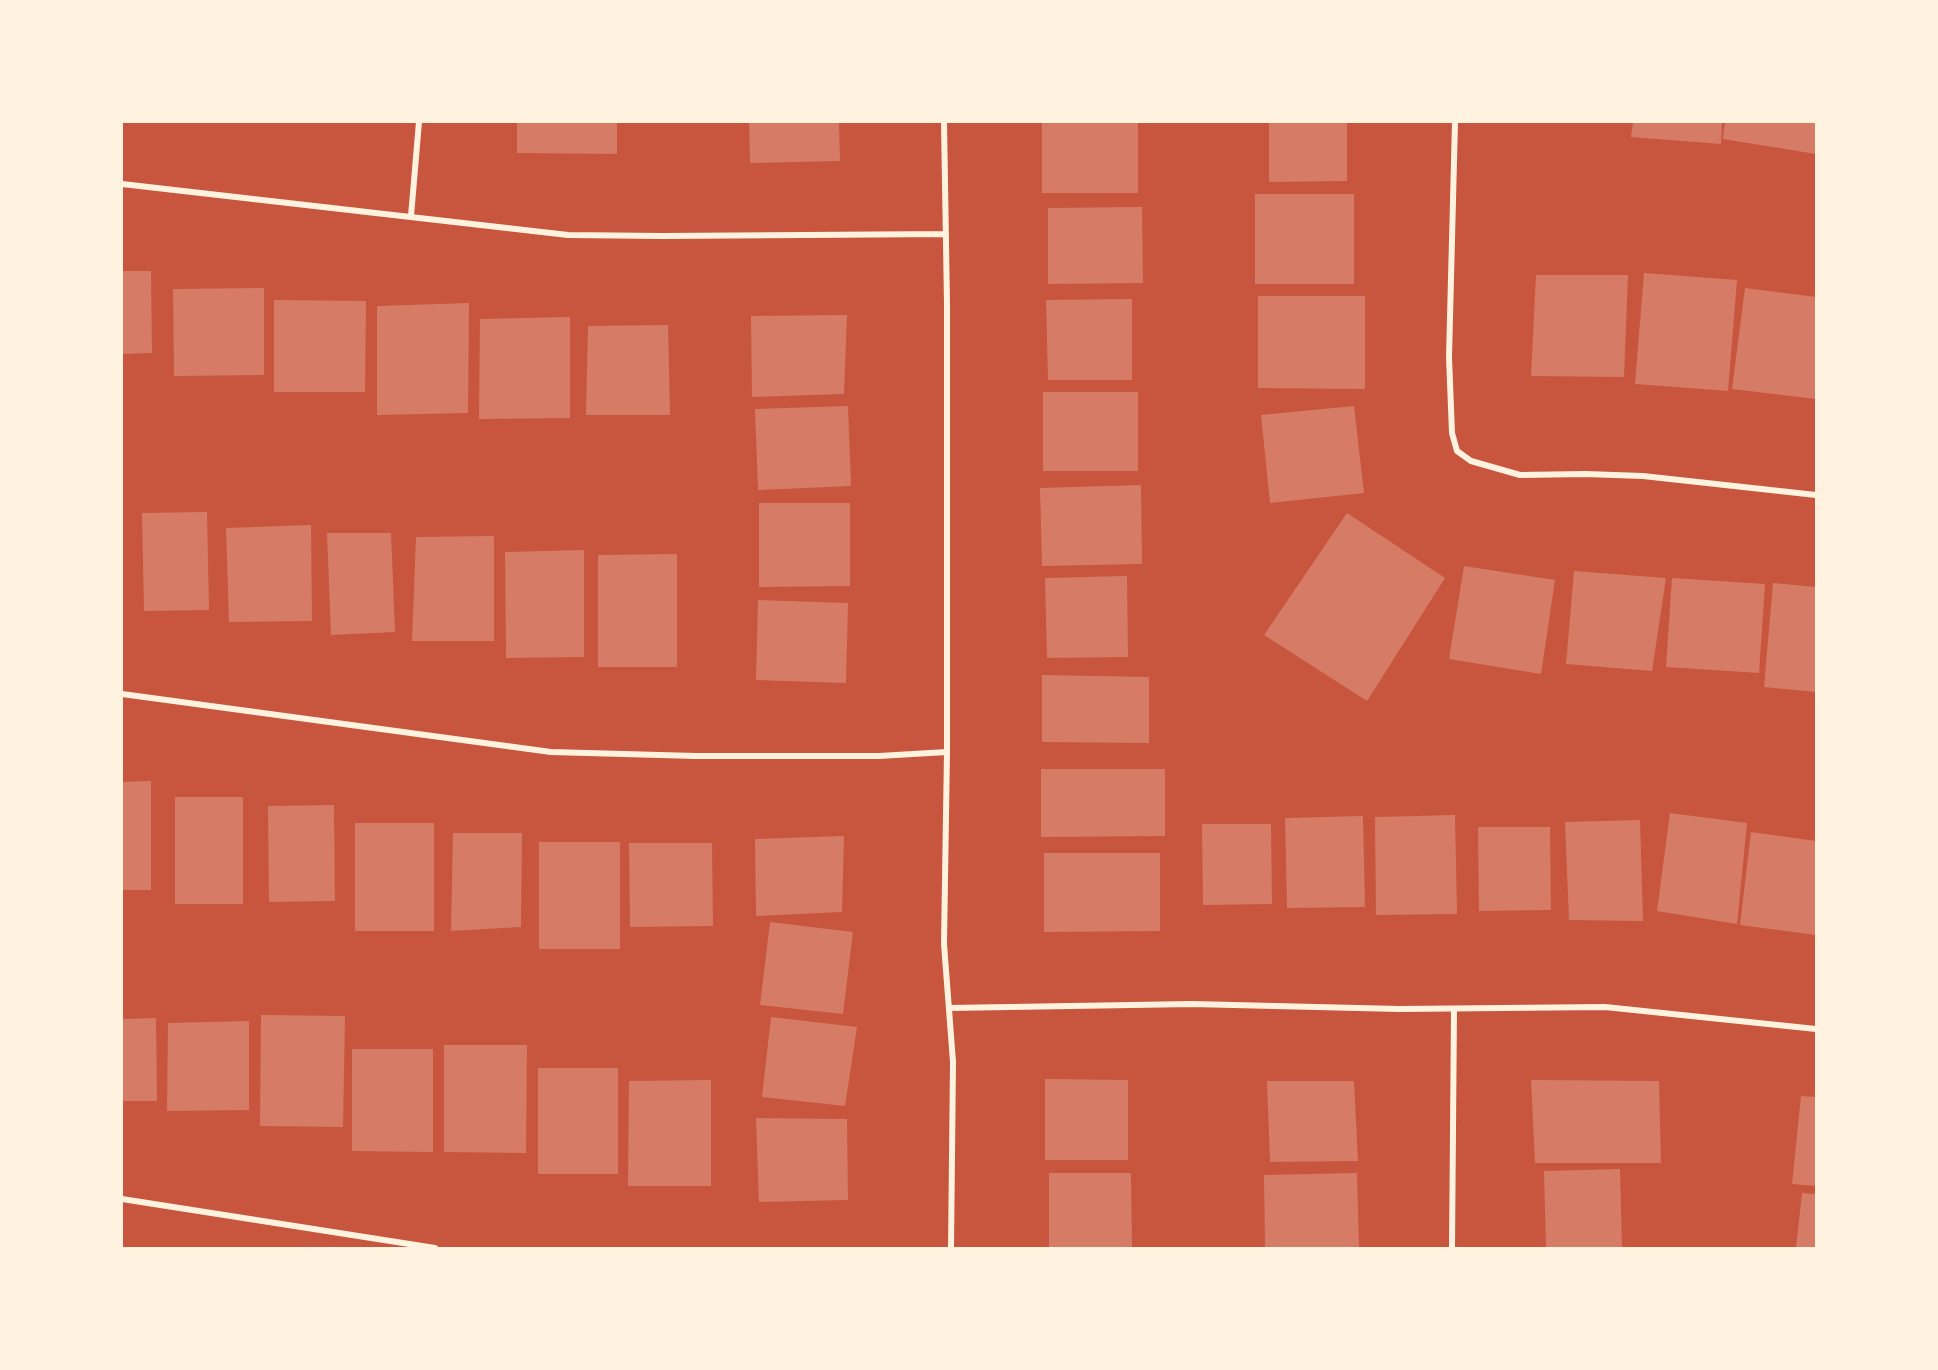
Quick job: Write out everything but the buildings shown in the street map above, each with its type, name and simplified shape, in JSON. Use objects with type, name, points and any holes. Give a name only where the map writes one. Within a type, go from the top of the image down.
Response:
[{"type":"street","points":[[411,216],[419,122]]},
{"type":"street","points":[[944,122],[947,752],[944,944],[953,1062],[951,1248]]},
{"type":"street","points":[[1455,122],[1449,357],[1452,433],[1457,451],[1471,460],[1520,476],[1585,474],[1643,476],[1816,495]]},
{"type":"street","points":[[122,184],[568,235],[663,237],[946,234]]},
{"type":"street","points":[[122,694],[551,752],[719,756],[879,756],[947,752]]},
{"type":"street","points":[[949,1008],[1192,1004],[1454,1009],[1605,1007],[1816,1029]]},
{"type":"street","points":[[1452,1248],[1454,1009]]},
{"type":"street","points":[[122,1199],[435,1248]]}]
